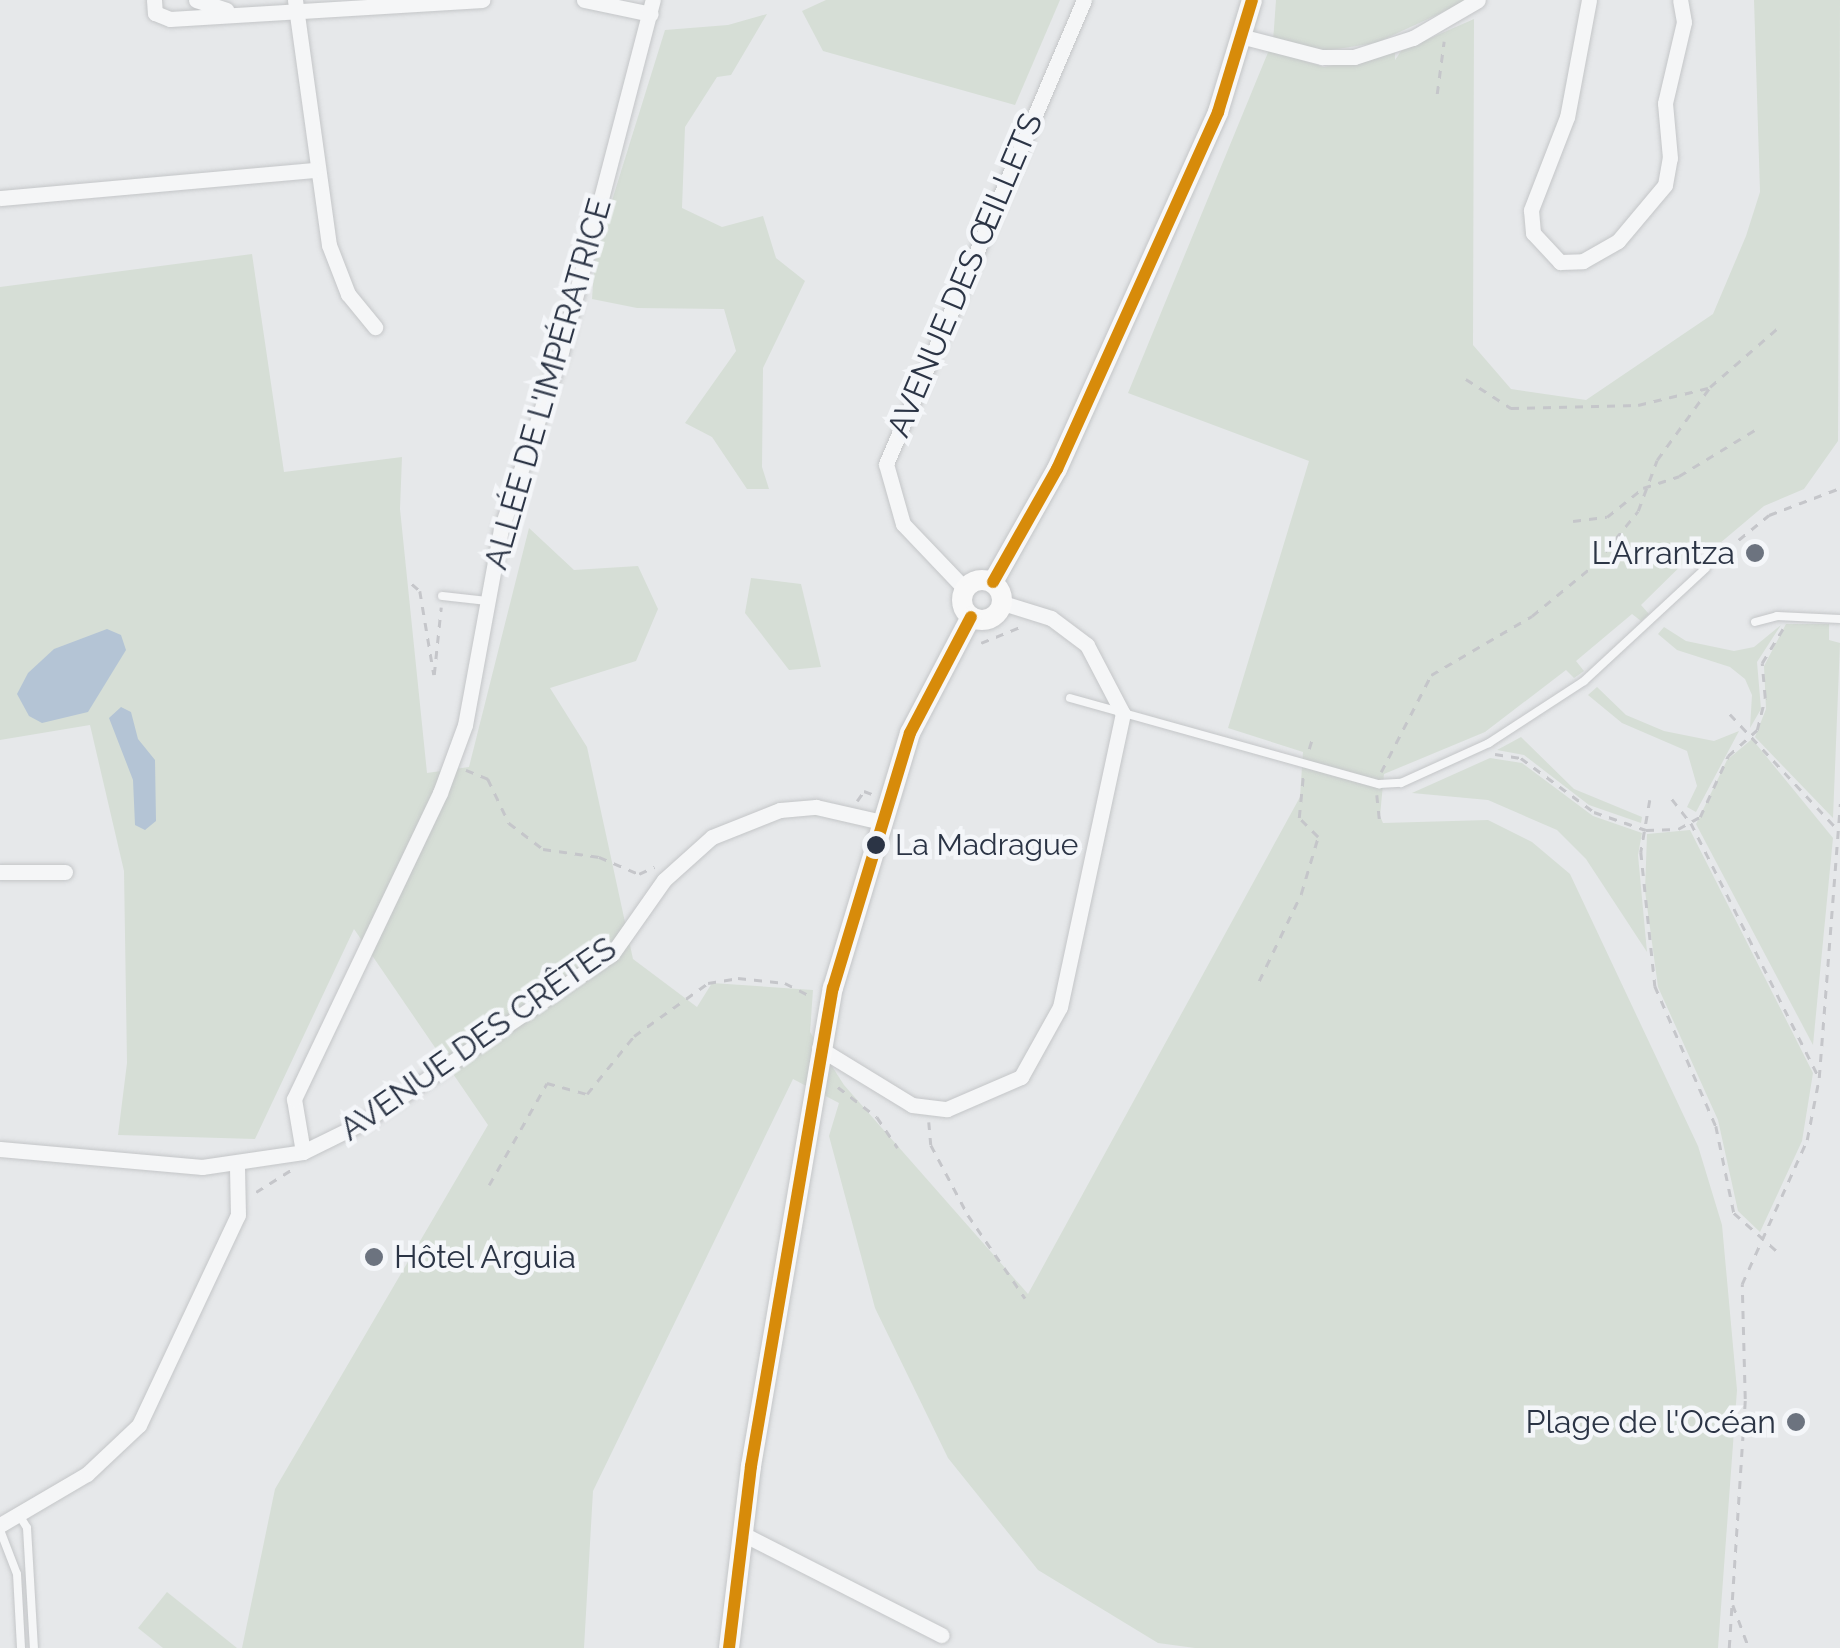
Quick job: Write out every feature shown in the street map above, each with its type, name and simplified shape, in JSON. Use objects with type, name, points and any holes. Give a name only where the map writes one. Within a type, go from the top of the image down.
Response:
[{"type":"main road","points":[[994,582],[1057,469],[1218,112],[1244,37],[1252,0]]},
{"type":"main road","points":[[972,617],[962,604],[965,589],[978,580],[994,582]]},
{"type":"main road","points":[[972,617],[994,617],[1003,603],[994,582]]},
{"type":"main road","points":[[729,1648],[741,1533],[819,1048],[910,733],[972,617]]},
{"type":"street","points":[[154,0],[155,13],[170,19],[295,4],[482,0]]},
{"type":"street","points":[[196,0],[230,12]]},
{"type":"street","points":[[584,0],[652,7]]},
{"type":"street","name":"AVENUE DES ŒILLETS","points":[[965,589],[903,524],[886,464],[1084,0]]},
{"type":"street","points":[[1244,37],[1322,57],[1354,57],[1413,38],[1478,0]]},
{"type":"street","points":[[1588,0],[1567,117],[1530,210],[1532,234],[1560,262],[1582,261],[1618,242],[1652,208],[1665,184],[1670,158],[1666,103],[1684,22],[1680,0]]},
{"type":"street","points":[[295,4],[329,245],[348,294],[375,327]]},
{"type":"street","name":"ALLÉE DE L'IMPÉRATRICE","points":[[303,1152],[294,1099],[450,766],[465,725],[501,529],[561,352],[652,7]]},
{"type":"street","points":[[0,198],[316,170]]},
{"type":"street","points":[[819,1048],[928,1111],[984,1098],[1021,1077],[1035,1058],[1073,960],[1123,714],[1087,644],[1027,609],[1003,603]]},
{"type":"street","name":"AVENUE DES CRÊTES","points":[[0,1149],[237,1166],[303,1152],[362,1124],[612,954],[673,870],[712,837],[780,810],[834,808],[882,822]]},
{"type":"street","points":[[0,872],[65,872]]},
{"type":"street","points":[[0,1528],[102,1462],[139,1425],[238,1214],[237,1166]]},
{"type":"street","points":[[741,1533],[941,1635]]},
{"type":"lane","points":[[1070,698],[1379,784],[1423,776],[1489,743],[1584,681],[1706,568]]},
{"type":"lane","points":[[442,596],[488,601]]},
{"type":"lane","points":[[1755,622],[1786,616],[1840,619]]},
{"type":"lane","points":[[19,1514],[27,1528],[34,1648]]},
{"type":"lane","points":[[0,1528],[18,1574],[21,1648]]},
{"type":"path","points":[[1437,94],[1450,16]]},
{"type":"path","points":[[1380,824],[1382,762],[1432,675],[1532,616],[1595,564],[1638,510],[1644,488],[1710,388],[1780,327]]},
{"type":"path","points":[[1466,379],[1510,408],[1638,405],[1710,388]]},
{"type":"path","points":[[1573,521],[1607,517],[1644,488],[1679,476],[1758,428]]},
{"type":"path","points":[[1706,568],[1768,515],[1840,488]]},
{"type":"path","points":[[412,584],[422,591],[434,675],[442,596]]},
{"type":"path","points":[[972,652],[1022,626],[1027,609]]},
{"type":"path","points":[[1489,743],[1496,754],[1521,758],[1594,812],[1646,830],[1691,823],[1709,802],[1728,756],[1763,715],[1762,662],[1786,616]]},
{"type":"path","points":[[1730,714],[1838,831]]},
{"type":"path","points":[[1259,980],[1301,894],[1318,837],[1299,818],[1305,762],[1313,736]]},
{"type":"path","points":[[450,766],[488,779],[509,823],[544,849],[599,857],[639,874],[661,864],[673,870]]},
{"type":"path","points":[[1672,799],[1691,823],[1819,1078]]},
{"type":"path","points":[[1650,800],[1643,891],[1655,986],[1716,1126],[1734,1212],[1778,1252]]},
{"type":"path","points":[[1729,1648],[1744,1398],[1742,1284],[1807,1140],[1819,1078],[1840,804]]},
{"type":"path","points":[[489,1185],[547,1084],[588,1094],[634,1036],[708,983],[785,983],[815,999]]},
{"type":"path","points":[[827,1082],[877,1117],[898,1148]]},
{"type":"path","points":[[928,1111],[931,1145],[1000,1269],[1025,1298]]},
{"type":"path","points":[[1732,1604],[1750,1648]]},
{"type":"shaded area","points":[[826,0],[1060,0],[1015,105],[823,51],[802,11]]},
{"type":"shaded area","points":[[1276,0],[1469,0],[1376,43],[1318,52],[1273,42]]},
{"type":"shaded area","points":[[1754,0],[1840,0],[1838,441],[1804,489],[1764,506],[1713,549],[1703,544],[1641,605],[1649,614],[1641,621],[1632,614],[1576,661],[1584,671],[1574,678],[1566,670],[1485,732],[1384,774],[1380,816],[1383,823],[1488,820],[1532,842],[1570,874],[1698,1146],[1722,1225],[1737,1390],[1718,1648],[1195,1648],[1158,1643],[1038,1570],[948,1458],[875,1308],[829,1136],[839,1103],[793,1079],[593,1491],[584,1648],[242,1648],[275,1489],[488,1125],[354,929],[255,1139],[118,1135],[127,1063],[124,871],[90,725],[0,740],[0,287],[252,254],[284,472],[402,457],[400,509],[427,773],[469,767],[529,528],[574,570],[638,566],[658,609],[636,661],[550,688],[587,747],[633,959],[697,1007],[712,983],[813,990],[810,1032],[844,1085],[1028,1294],[1300,797],[1303,752],[1228,728],[1309,461],[1128,393],[1269,50],[1324,67],[1395,52],[1395,60],[1401,51],[1474,19],[1473,345],[1511,389],[1586,400],[1713,314],[1746,236],[1760,192]]},
{"type":"shaded area","points":[[767,14],[731,75],[717,77],[685,127],[682,208],[722,227],[763,216],[776,258],[805,281],[763,368],[762,467],[769,489],[747,489],[712,437],[685,423],[736,351],[724,309],[637,308],[592,299],[595,255],[665,30],[728,25]]},
{"type":"shaded area","points":[[751,578],[801,584],[821,667],[789,670],[745,613]]},
{"type":"shaded area","points":[[1786,624],[1829,624],[1829,640],[1840,643],[1833,818],[1755,737],[1766,709],[1764,666]]},
{"type":"shaded area","points":[[1781,625],[1757,662],[1761,709],[1750,728],[1752,695],[1745,679],[1730,667],[1677,650],[1658,634],[1664,627],[1686,641],[1734,651],[1754,647]]},
{"type":"shaded area","points":[[1597,687],[1626,715],[1664,731],[1714,741],[1739,731],[1696,812],[1687,807],[1697,786],[1687,751],[1622,723],[1588,695]]},
{"type":"shaded area","points":[[1521,737],[1574,789],[1642,817],[1641,823],[1589,805],[1524,755],[1497,750]]},
{"type":"shaded area","points":[[1752,739],[1833,838],[1813,1045],[1696,824],[1727,760]]},
{"type":"shaded area","points":[[1490,758],[1522,763],[1593,816],[1642,833],[1638,855],[1647,952],[1586,859],[1557,830],[1488,800],[1412,793]]},
{"type":"shaded area","points":[[1690,830],[1813,1073],[1802,1141],[1760,1232],[1738,1211],[1718,1120],[1658,987],[1645,891],[1647,834]]},
{"type":"shaded area","points":[[167,1592],[237,1648],[163,1648],[138,1628]]},
{"type":"water","points":[[107,629],[121,635],[126,650],[88,712],[42,723],[29,716],[17,694],[28,673],[54,649]]},
{"type":"water","points":[[121,707],[131,712],[138,739],[155,760],[156,821],[145,830],[135,825],[133,780],[109,718]]},
{"type":"transit line","points":[[993,582],[1057,469],[1218,112],[1252,0]]},
{"type":"transit line","points":[[729,1648],[751,1466],[833,988],[910,733],[971,617]]},
{"type":"place","name":"L'Arrantza","points":[[1755,553]]},
{"type":"place","name":"La Madrague","points":[[876,845]]},
{"type":"place","name":"Hôtel Arguia","points":[[374,1257]]},
{"type":"place","name":"Plage de l'Océan","points":[[1796,1422]]}]
